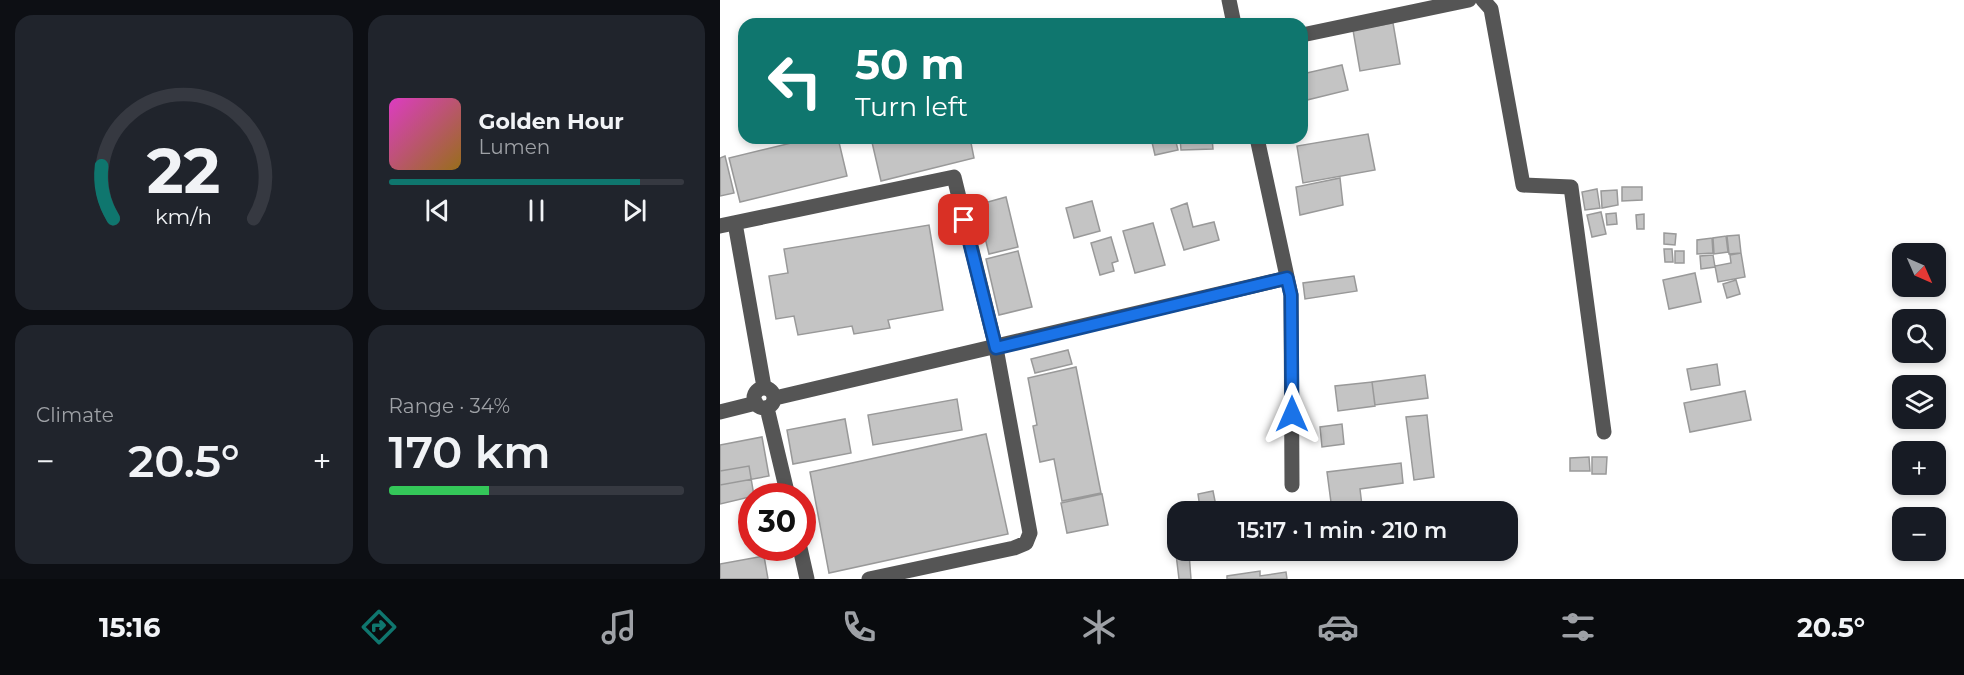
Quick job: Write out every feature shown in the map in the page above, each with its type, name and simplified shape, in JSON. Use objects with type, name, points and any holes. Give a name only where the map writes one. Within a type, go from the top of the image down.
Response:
[{"type":"street","points":[[1229,0],[1233,18]]},
{"type":"street","points":[[1308,34],[1469,0]]},
{"type":"street","points":[[1483,0],[1491,9],[1524,186],[1571,187],[1604,432]]},
{"type":"street","points":[[1258,144],[1291,295],[1292,485]]},
{"type":"street","points":[[785,483],[728,224],[954,177],[996,348],[1030,534],[1026,543],[1014,548],[869,579]]},
{"type":"street","points":[[720,411],[1287,278]]},
{"type":"street","points":[[803,561],[807,579]]},
{"type":"building","points":[[1393,23],[1400,64],[1360,71],[1353,30]]},
{"type":"building","points":[[1342,65],[1348,90],[1308,100],[1308,73]]},
{"type":"building","points":[[1368,134],[1375,170],[1303,183],[1297,146]]},
{"type":"building","points":[[787,144],[839,144],[847,176],[740,202],[729,158]]},
{"type":"building","points":[[872,144],[971,144],[974,158],[881,181]]},
{"type":"building","points":[[1152,144],[1176,144],[1178,150],[1155,155]]},
{"type":"building","points":[[1180,144],[1213,144],[1213,149],[1181,150]]},
{"type":"building","points":[[725,156],[734,193],[720,196],[720,158]]},
{"type":"building","points":[[1340,178],[1343,205],[1300,215],[1296,187]]},
{"type":"building","points":[[1622,187],[1642,187],[1642,200],[1622,201]]},
{"type":"building","points":[[1597,189],[1600,208],[1585,210],[1582,192]]},
{"type":"building","points":[[1617,190],[1618,205],[1602,208],[1601,191]]},
{"type":"building","points":[[1006,197],[1018,247],[989,254],[977,205]]},
{"type":"building","points":[[1092,201],[1100,231],[1074,238],[1066,208]]},
{"type":"building","points":[[1187,203],[1193,227],[1214,222],[1219,240],[1184,250],[1171,209]]},
{"type":"building","points":[[1601,212],[1606,234],[1592,237],[1587,215]]},
{"type":"building","points":[[1616,213],[1617,224],[1607,225],[1606,214]]},
{"type":"building","points":[[1644,214],[1644,229],[1637,229],[1636,215]]},
{"type":"building","points":[[1153,223],[1165,265],[1135,273],[1123,231]]},
{"type":"building","points":[[929,225],[943,310],[888,320],[890,328],[854,334],[852,326],[798,335],[794,316],[776,319],[769,276],[788,273],[784,249]]},
{"type":"building","points":[[1664,233],[1676,234],[1675,245],[1664,244]]},
{"type":"building","points":[[1739,235],[1741,253],[1729,254],[1727,236]]},
{"type":"building","points":[[1726,236],[1728,252],[1714,254],[1713,238]]},
{"type":"building","points":[[1111,237],[1118,261],[1112,263],[1114,271],[1100,275],[1091,243]]},
{"type":"building","points":[[1712,238],[1713,253],[1697,254],[1697,240]]},
{"type":"building","points":[[1664,249],[1672,249],[1673,262],[1665,262]]},
{"type":"building","points":[[1018,251],[1032,307],[999,315],[986,259]]},
{"type":"building","points":[[1675,251],[1684,251],[1684,263],[1675,263]]},
{"type":"building","points":[[1741,253],[1745,277],[1718,282],[1715,266],[1731,263],[1730,255]]},
{"type":"building","points":[[1713,255],[1715,267],[1701,269],[1700,256]]},
{"type":"building","points":[[1695,273],[1701,302],[1669,309],[1663,280]]},
{"type":"building","points":[[1354,276],[1357,291],[1305,299],[1303,283]]},
{"type":"building","points":[[1736,280],[1740,294],[1727,298],[1723,284]]},
{"type":"building","points":[[1068,350],[1072,364],[1035,373],[1031,359]]},
{"type":"building","points":[[1717,364],[1720,385],[1691,390],[1687,369]]},
{"type":"building","points":[[1076,367],[1101,493],[1062,501],[1054,459],[1040,462],[1033,426],[1037,425],[1028,378]]},
{"type":"building","points":[[1425,375],[1428,398],[1375,405],[1372,382]]},
{"type":"building","points":[[1372,382],[1375,406],[1338,411],[1335,386]]},
{"type":"building","points":[[1745,391],[1751,420],[1690,432],[1684,403]]},
{"type":"building","points":[[957,399],[962,430],[873,445],[868,415]]},
{"type":"building","points":[[1427,415],[1434,477],[1414,480],[1406,417]]},
{"type":"building","points":[[845,419],[851,453],[793,464],[787,430]]},
{"type":"building","points":[[1342,424],[1344,444],[1322,447],[1320,427]]},
{"type":"building","points":[[986,434],[1008,534],[829,573],[816,504],[816,483],[812,483],[810,472]]},
{"type":"building","points":[[762,437],[769,476],[720,485],[720,445]]},
{"type":"building","points":[[1589,457],[1590,471],[1570,471],[1570,458]]},
{"type":"building","points":[[1592,457],[1607,457],[1606,474],[1592,474]]},
{"type":"building","points":[[1401,463],[1403,483],[1360,489],[1361,501],[1331,501],[1327,472]]},
{"type":"building","points":[[749,466],[752,483],[738,483],[738,500],[720,504],[720,471]]},
{"type":"building","points":[[1213,491],[1215,501],[1199,501],[1198,494]]},
{"type":"building","points":[[1102,494],[1108,525],[1067,533],[1061,503]]},
{"type":"building","points":[[738,561],[765,561],[768,579],[720,579],[720,564]]},
{"type":"building","points":[[1177,561],[1190,561],[1191,579],[1179,579]]},
{"type":"building","points":[[1260,571],[1260,576],[1286,572],[1287,579],[1227,579],[1227,576]]},
{"type":"route","points":[[964,220],[996,348],[1287,278],[1291,295],[1292,414]]}]
